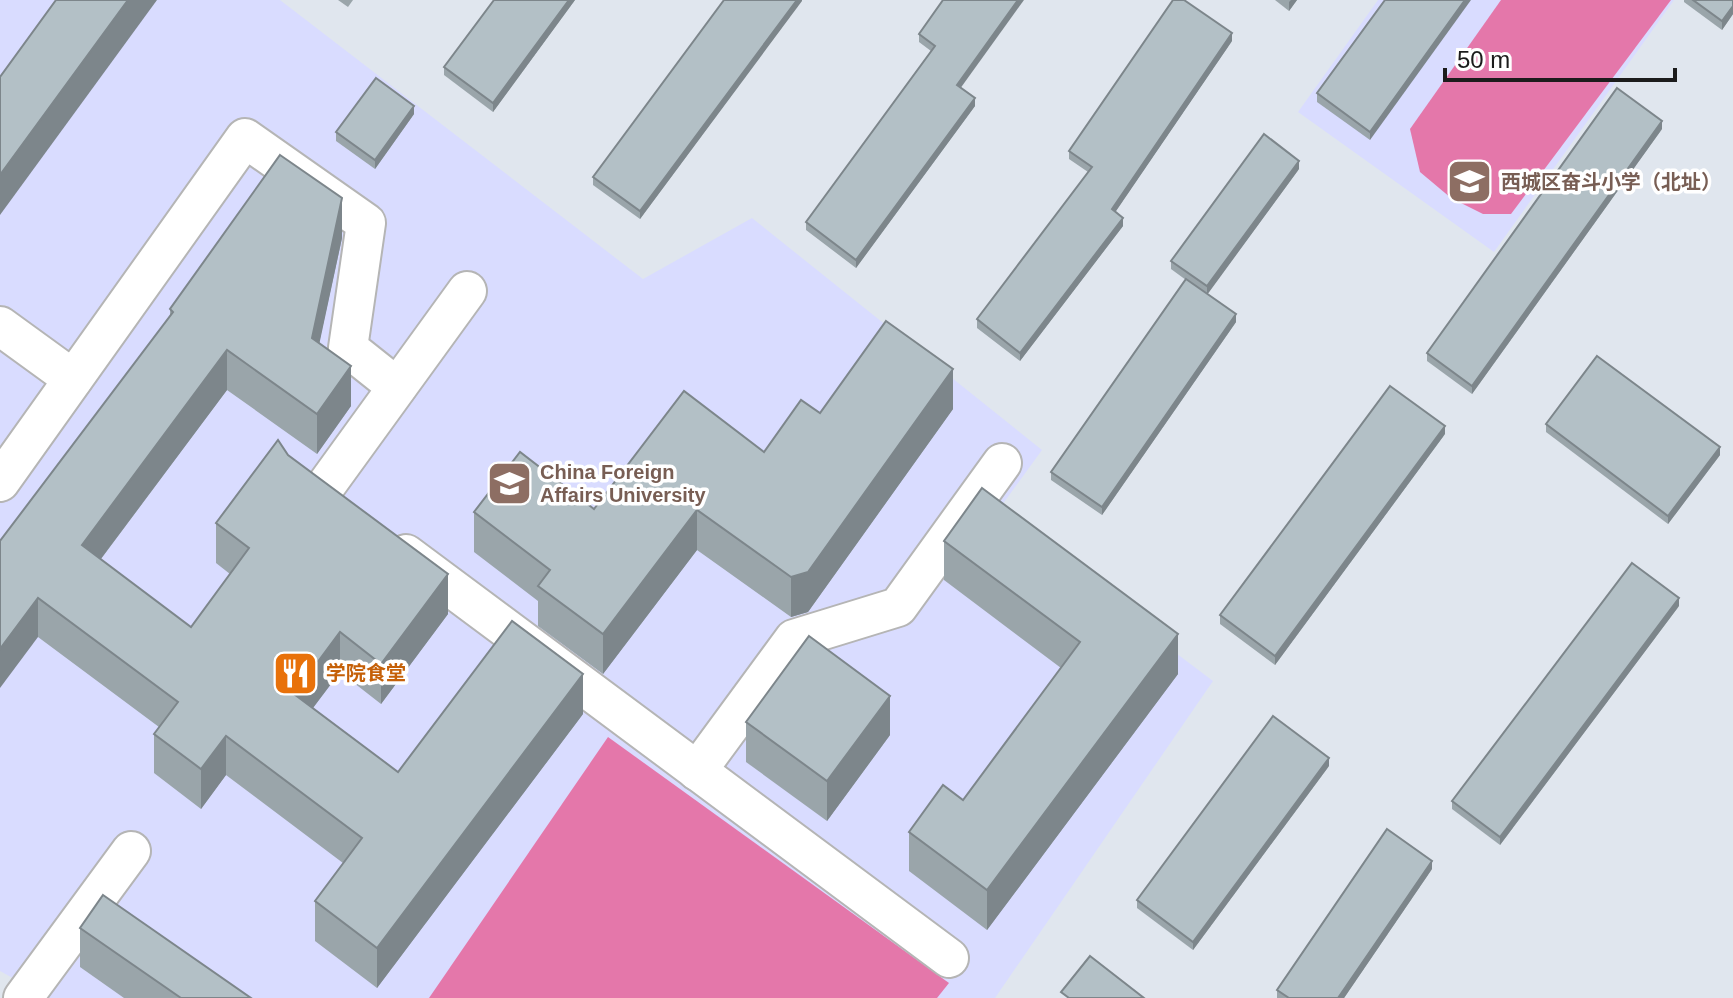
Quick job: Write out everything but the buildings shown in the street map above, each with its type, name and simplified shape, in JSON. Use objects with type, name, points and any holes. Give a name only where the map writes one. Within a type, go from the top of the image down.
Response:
[{"type":"lane","points":[[0,482],[245,138],[366,223],[348,348],[397,387]]},
{"type":"lane","points":[[323,493],[467,291]]},
{"type":"lane","points":[[0,326],[73,379]]},
{"type":"lane","points":[[697,771],[794,639],[898,607],[1002,463]]},
{"type":"lane","points":[[384,538],[949,958]]},
{"type":"lane","points":[[23,998],[131,851]]},
{"type":"shaded area","name":"China Foreign Affairs University","points":[[0,0],[280,0],[643,279],[752,218],[1042,450],[994,516],[1213,681],[995,998],[49,998],[0,971]]},
{"type":"shaded area","name":"西城区奋斗小学（北址）","points":[[1378,0],[1674,0],[1494,252],[1298,112]]},
{"type":"shaded area","points":[[1501,0],[1671,0],[1511,214],[1483,214],[1451,198],[1420,172],[1410,129]]},
{"type":"shaded area","points":[[608,737],[949,983],[937,998],[429,998]]},
{"type":"place","name":"西城区奋斗小学（北址）","points":[[1470,182]]},
{"type":"place","name":"China Foreign Affairs University","points":[[509,483]]},
{"type":"place","name":"学院食堂","points":[[295,673]]}]
